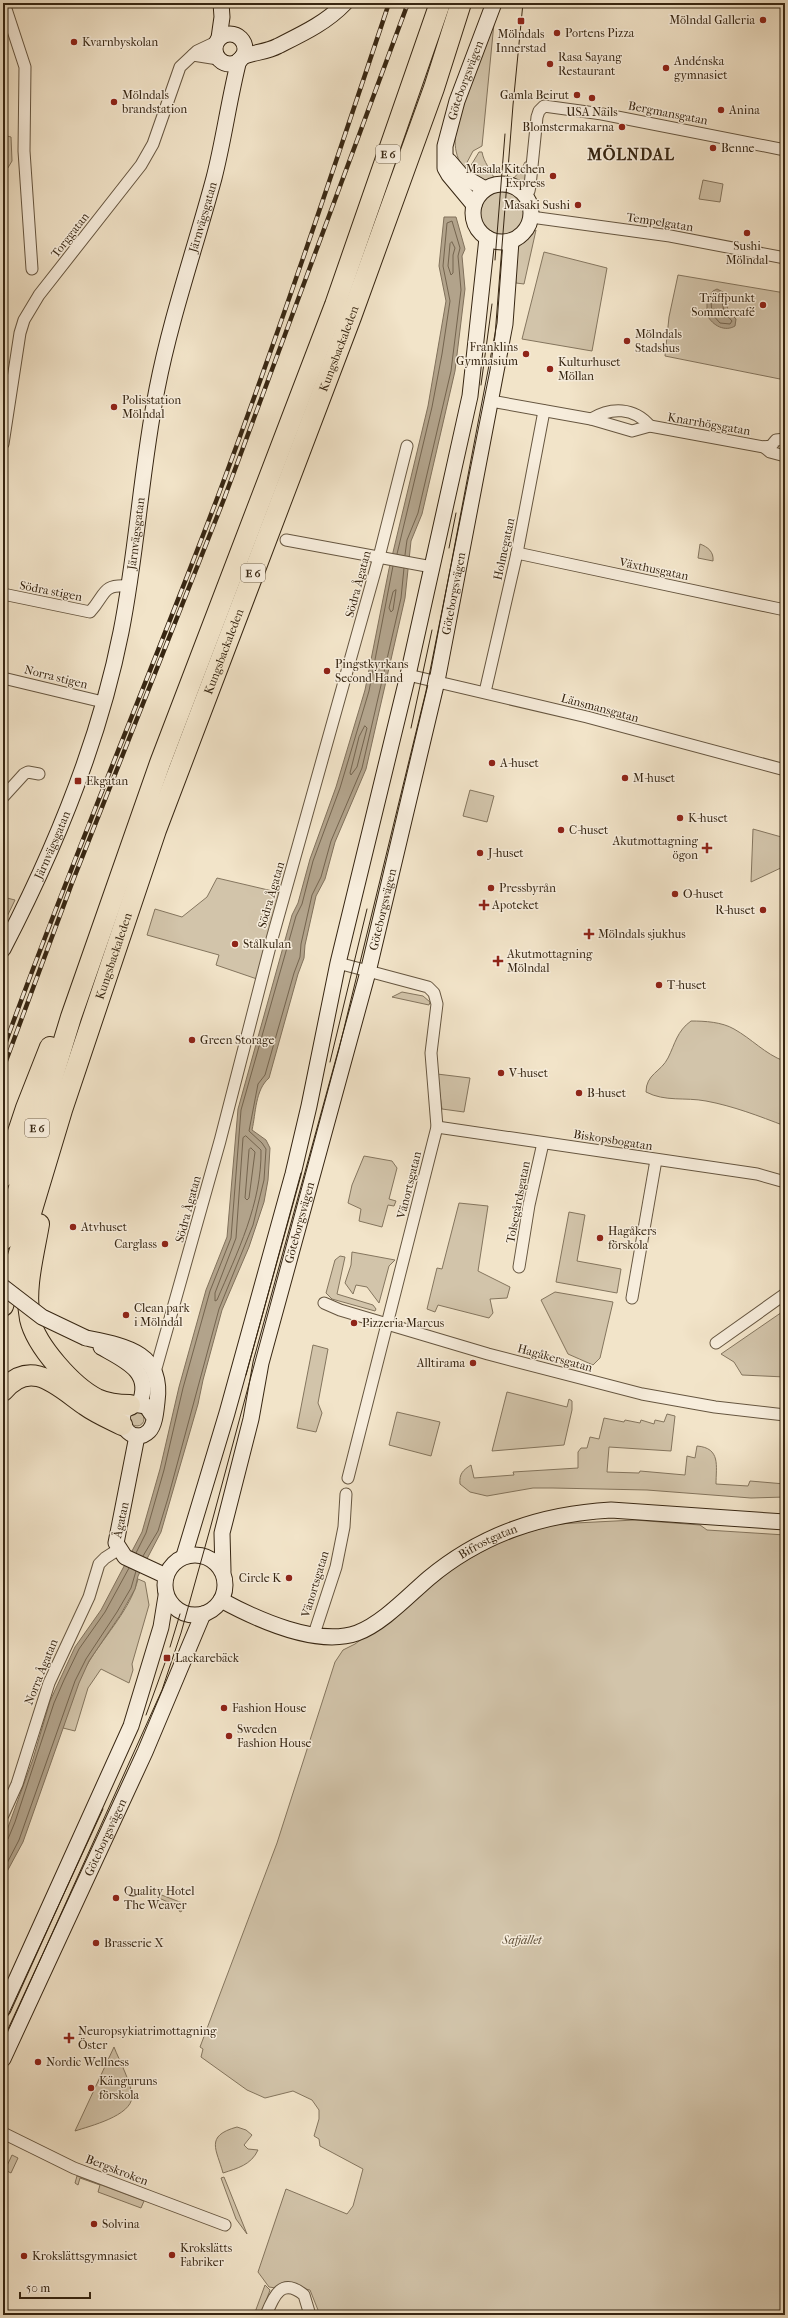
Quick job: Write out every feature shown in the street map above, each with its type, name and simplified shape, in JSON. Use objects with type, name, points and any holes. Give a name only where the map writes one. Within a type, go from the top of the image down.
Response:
[{"type":"highway","name":"Kungsbackaleden","points":[[3,1240],[71,1017],[162,755],[334,305],[440,3]]},
{"type":"highway","name":"Kungsbackaleden","points":[[3,1306],[62,1110],[121,931],[177,770],[351,316],[434,88],[460,3]]},
{"type":"highway","points":[[434,88],[460,42],[475,3]]},
{"type":"highway","points":[[3,1177],[46,1053],[71,1017]]},
{"type":"highway","points":[[62,1110],[40,1218],[29,1294],[30,1317],[33,1330],[42,1345],[78,1385],[97,1399],[119,1405],[135,1404]]},
{"type":"highway","points":[[3,1391],[12,1382],[21,1378],[30,1376],[48,1379],[85,1405],[130,1430]]},
{"type":"main road","points":[[221,3],[222,17],[218,40],[214,50],[220,60],[229,64],[278,46],[327,20],[345,3]]},
{"type":"main road","points":[[230,3],[232,18],[245,49],[241,59]]},
{"type":"main road","name":"Göteborgsvägen","points":[[474,205],[445,168],[445,146],[450,123],[494,3]]},
{"type":"main road","points":[[218,40],[228,34],[256,43],[276,40],[284,42]]},
{"type":"main road","name":"Järnvägsgatan","points":[[3,949],[29,898],[62,826],[83,768],[103,702],[120,637],[157,391],[176,308],[224,138],[241,59]]},
{"type":"main road","name":"Järnvägsgatan","points":[[220,60],[228,78],[230,105]]},
{"type":"main road","points":[[446,159],[461,175],[485,189]]},
{"type":"main road","points":[[507,184],[517,188],[524,195],[530,205],[530,217],[523,233],[511,241],[496,242],[487,238],[480,232],[475,224],[472,214],[478,196],[485,189],[493,185],[507,184]]},
{"type":"main road","name":"Göteborgsvägen","points":[[184,1556],[227,1413],[293,1174],[309,1106],[338,963],[408,675],[470,396],[487,238]]},
{"type":"main road","name":"Göteborgsvägen","points":[[222,1600],[226,1584],[223,1572],[222,1533],[251,1419],[261,1363],[368,972],[407,813],[437,681],[505,324],[511,241]]},
{"type":"main road","points":[[3,1287],[42,1317],[86,1338],[104,1345],[133,1350],[142,1356],[155,1372],[158,1391],[153,1416],[154,1423],[149,1431],[130,1430]]},
{"type":"main road","name":"Ågatan","points":[[104,1345],[123,1359],[140,1375],[144,1389],[135,1404],[123,1413],[130,1430],[129,1486],[116,1539],[122,1553],[148,1568],[166,1576]]},
{"type":"main road","points":[[135,1404],[148,1407],[153,1416]]},
{"type":"main road","name":"Bifrostgatan","points":[[222,1600],[274,1625],[314,1634],[344,1636],[366,1629],[446,1564],[465,1551],[493,1536],[545,1518],[584,1511],[611,1510],[785,1522]]},
{"type":"main road","points":[[166,1576],[171,1565],[184,1556],[197,1554],[208,1557],[216,1563],[223,1572]]},
{"type":"main road","name":"Göteborgsvägen","points":[[3,2009],[131,1726],[161,1627],[166,1596],[166,1576]]},
{"type":"main road","points":[[166,1596],[180,1612],[190,1615],[203,1614],[216,1608],[222,1600]]},
{"type":"main road","name":"Göteborgsvägen","points":[[3,2058],[145,1752],[203,1614]]},
{"type":"street","points":[[4,3],[25,67],[24,151],[32,269]]},
{"type":"street","name":"Torggatan","points":[[3,444],[18,344],[24,320],[39,295],[141,165],[160,128],[177,72],[184,61],[206,46],[218,40]]},
{"type":"street","points":[[192,55],[220,60]]},
{"type":"street","name":"Bergmansgatan","points":[[524,195],[529,191],[530,186],[537,117],[539,111],[544,106],[602,114],[785,150]]},
{"type":"street","name":"Tempelgatan","points":[[530,217],[670,236],[785,258]]},
{"type":"street","name":"Knarrhögsgatan","points":[[491,401],[591,419],[632,431],[650,426],[764,447],[771,446],[776,440],[785,439]]},
{"type":"street","name":"Knarrhögsgatan","points":[[591,419],[603,412],[611,410],[642,417],[650,426]]},
{"type":"street","name":"Holmegatan","points":[[485,692],[517,554],[544,411]]},
{"type":"street","name":"Södra Ågatan","points":[[155,1372],[220,1141],[272,939],[382,558],[407,446]]},
{"type":"street","name":"Knarrhögsgatan","points":[[764,447],[770,452],[785,456]]},
{"type":"street","points":[[286,540],[432,566]]},
{"type":"street","name":"Växthusgatan","points":[[517,554],[785,610]]},
{"type":"street","name":"Södra stigen","points":[[3,594],[90,612],[98,603],[102,593],[109,587],[128,586]]},
{"type":"street","name":"Länsmansgatan","points":[[408,675],[587,717],[785,770]]},
{"type":"street","name":"Norra stigen","points":[[3,678],[103,702]]},
{"type":"street","points":[[3,797],[24,774],[28,772],[39,774]]},
{"type":"street","name":"Vänortsgatan","points":[[338,963],[428,987],[434,993],[437,1004],[431,1053],[437,1128],[348,1478]]},
{"type":"street","name":"Biskopsbogatan","points":[[437,1128],[757,1174],[785,1182]]},
{"type":"street","name":"Tolsegårdsgatan","points":[[519,1267],[530,1200],[543,1143]]},
{"type":"street","points":[[632,1298],[656,1160]]},
{"type":"street","points":[[716,1343],[785,1294]]},
{"type":"street","name":"Hagåkersgatan","points":[[324,1303],[340,1310],[481,1352],[642,1394],[716,1407],[785,1415]]},
{"type":"street","points":[[142,1356],[160,1352]]},
{"type":"street","name":"Vänortsgatan","points":[[314,1634],[336,1567],[344,1527],[346,1494]]},
{"type":"street","name":"Norra Ågatan","points":[[3,1815],[17,1784],[49,1682],[90,1597],[99,1564],[105,1558],[122,1553]]},
{"type":"street","name":"Bergskroken","points":[[3,2134],[74,2168],[225,2225]]},
{"type":"street","points":[[266,2315],[277,2294],[284,2288],[292,2287],[304,2295],[310,2315]]},
{"type":"green space","points":[[494,23],[482,146],[473,151],[464,168],[457,155],[455,142],[459,114]]},
{"type":"green space","points":[[3,135],[11,137],[12,161],[3,176]]},
{"type":"green space","points":[[479,152],[482,152],[494,178],[491,181],[486,181],[467,172]]},
{"type":"green space","points":[[525,162],[529,162],[524,189],[512,180],[521,170]]},
{"type":"green space","points":[[703,180],[723,184],[720,202],[699,199]]},
{"type":"green space","points":[[496,190],[506,190],[514,194],[520,200],[524,208],[524,218],[520,226],[514,232],[506,236],[496,236],[488,232],[482,226],[478,218],[478,208],[482,200],[488,194]]},
{"type":"green space","points":[[536,230],[524,284],[516,283],[515,260],[519,246],[528,234]]},
{"type":"green space","points":[[544,252],[607,268],[592,351],[522,339]]},
{"type":"green space","points":[[678,275],[785,293],[785,380],[665,356],[669,317]]},
{"type":"green space","points":[[700,544],[710,550],[713,555],[713,561],[698,558]]},
{"type":"green space","points":[[470,790],[494,796],[487,822],[463,816]]},
{"type":"green space","points":[[753,829],[785,838],[785,866],[751,882]]},
{"type":"green space","points":[[217,878],[281,893],[257,979],[216,965],[219,955],[147,935],[155,909],[182,917],[207,897]]},
{"type":"green space","points":[[3,897],[15,900],[3,925]]},
{"type":"green space","points":[[402,992],[423,996],[430,1002],[429,1005],[392,997]]},
{"type":"green space","points":[[691,1021],[713,1022],[729,1027],[741,1033],[777,1058],[784,1061],[785,1126],[716,1103],[660,1097],[646,1092],[648,1081],[665,1063],[679,1033]]},
{"type":"green space","points":[[437,1074],[470,1078],[464,1112],[442,1109]]},
{"type":"green space","points":[[364,1156],[392,1161],[397,1168],[389,1199],[396,1201],[394,1206],[388,1205],[382,1227],[359,1221],[361,1209],[348,1203],[352,1185]]},
{"type":"green space","points":[[459,1203],[488,1206],[478,1271],[510,1287],[507,1298],[490,1299],[493,1313],[489,1318],[438,1305],[435,1312],[427,1309],[437,1268],[442,1269]]},
{"type":"green space","points":[[569,1212],[585,1215],[577,1261],[621,1269],[617,1293],[556,1282]]},
{"type":"green space","points":[[352,1252],[395,1260],[389,1266],[379,1303],[367,1287],[356,1285],[353,1294],[345,1283],[351,1265]]},
{"type":"green space","points":[[340,1256],[345,1257],[337,1294],[373,1305],[376,1309],[375,1311],[332,1299],[326,1293],[335,1260]]},
{"type":"green space","points":[[555,1292],[613,1302],[600,1358],[593,1365],[568,1354],[541,1300]]},
{"type":"green space","points":[[785,1310],[785,1377],[742,1375],[734,1362],[721,1354]]},
{"type":"green space","points":[[313,1345],[328,1349],[318,1403],[322,1413],[316,1432],[297,1428]]},
{"type":"green space","points":[[507,1392],[567,1407],[569,1399],[572,1401],[572,1410],[564,1445],[492,1451]]},
{"type":"green space","points":[[134,1412],[140,1412],[144,1416],[144,1422],[140,1426],[134,1426],[130,1422],[130,1416]]},
{"type":"green space","points":[[397,1412],[440,1422],[431,1456],[389,1445]]},
{"type":"green space","points":[[667,1414],[675,1416],[671,1451],[609,1447],[607,1472],[639,1473],[640,1471],[685,1475],[687,1456],[695,1458],[697,1446],[705,1447],[714,1454],[716,1459],[716,1484],[748,1486],[750,1481],[785,1484],[785,1497],[751,1498],[647,1490],[553,1488],[533,1488],[487,1496],[470,1492],[460,1484],[462,1473],[471,1465],[474,1478],[514,1475],[513,1472],[578,1468],[578,1452],[581,1448],[587,1448],[590,1437],[599,1439],[604,1418],[624,1422],[625,1420],[640,1423],[641,1420],[654,1424],[655,1420],[664,1422]]},
{"type":"green space","name":"Safjället","points":[[635,1520],[700,1525],[707,1530],[785,1535],[785,2315],[320,2315],[310,2290],[283,2284],[276,2288],[269,2287],[258,2272],[286,2189],[347,2214],[353,2206],[363,2169],[320,2146],[319,2139],[314,2136],[319,2119],[319,2110],[312,2100],[293,2091],[265,2098],[247,2090],[201,2057],[203,2049],[200,2047],[277,1843],[335,1662],[343,1650],[355,1644],[377,1628],[456,1566],[505,1539],[556,1524]]},
{"type":"green space","points":[[138,1579],[145,1582],[149,1605],[132,1664],[133,1670],[129,1683],[101,1669],[88,1688],[75,1731],[63,1728],[77,1684],[85,1668],[124,1611],[135,1590]]},
{"type":"green space","points":[[159,1894],[185,1904],[181,1912],[179,1911],[180,1907],[161,1899],[159,1902],[157,1901]]},
{"type":"green space","points":[[114,2047],[130,2086],[132,2097],[130,2104],[125,2110],[109,2119],[75,2131]]},
{"type":"green space","points":[[237,2127],[246,2130],[252,2135],[244,2145],[248,2149],[258,2150],[248,2163],[223,2173],[216,2151],[216,2139],[227,2131]]},
{"type":"green space","points":[[12,2155],[18,2158],[11,2173],[5,2170]]},
{"type":"green space","points":[[77,2176],[144,2201],[141,2208],[98,2192],[100,2185],[80,2178],[78,2185],[75,2183]]},
{"type":"green space","points":[[224,2177],[247,2234],[236,2219],[221,2178]]},
{"type":"green space","points":[[265,2285],[270,2290],[261,2315],[254,2315]]},
{"type":"water","points":[[444,217],[456,217],[465,249],[462,256],[465,289],[455,371],[422,514],[411,541],[405,598],[366,769],[335,842],[325,879],[316,896],[305,945],[304,958],[298,974],[269,1078],[261,1089],[257,1102],[252,1130],[266,1140],[270,1148],[268,1180],[264,1202],[249,1247],[222,1310],[198,1404],[161,1532],[138,1576],[135,1589],[121,1614],[89,1661],[79,1683],[23,1842],[3,1879],[3,1841],[33,1759],[50,1701],[75,1647],[101,1610],[142,1532],[160,1469],[179,1387],[206,1290],[227,1237],[238,1109],[292,915],[298,903],[310,859],[336,787],[365,690],[389,569],[428,406],[446,301],[439,266]]},
{"type":"water","points":[[717,289],[725,293],[728,311],[736,319],[735,326],[731,328],[723,328],[716,325],[707,315],[707,300],[713,291]]},
{"type":"tram line","points":[[3,2042],[162,1690],[181,1633],[210,1529],[339,1049],[426,691],[490,370],[495,336],[513,105],[523,3]]},
{"type":"tram line","points":[[495,260],[505,134]]},
{"type":"tram line","points":[[481,385],[492,304]]},
{"type":"tram line","points":[[449,548],[456,513]]},
{"type":"tram line","points":[[411,728],[432,630]]},
{"type":"tram line","points":[[330,1062],[367,909]]},
{"type":"tram line","points":[[246,1375],[301,1173]]},
{"type":"tram line","points":[[170,1647],[180,1614]]},
{"type":"tram line","points":[[146,1715],[166,1660]]},
{"type":"tram line","points":[[3,2026],[103,1809]]},
{"type":"railway","points":[[3,1050],[55,911],[241,435],[306,250],[389,3]]},
{"type":"railway","points":[[3,1069],[72,883],[224,499],[408,3]]},
{"type":"place","name":"Mölndal Galleria","points":[[763,20]]},
{"type":"place","name":"Mölndals Innerstad","points":[[521,21]]},
{"type":"place","name":"Portens Pizza","points":[[557,33]]},
{"type":"place","name":"Kvarnbyskolan","points":[[74,42]]},
{"type":"place","name":"Rasa Sayang Restaurant","points":[[550,64]]},
{"type":"place","name":"Andénska gymnasiet","points":[[666,68]]},
{"type":"place","name":"Gamla Beirut","points":[[577,95]]},
{"type":"place","name":"USA Nails","points":[[592,98]]},
{"type":"place","name":"Mölndals brandstation","points":[[114,102]]},
{"type":"place","name":"Anina","points":[[721,110]]},
{"type":"place","name":"Blomstermakarna","points":[[622,127]]},
{"type":"place","name":"Benne","points":[[713,148]]},
{"type":"place","name":"Masala Kitchen Express","points":[[553,176]]},
{"type":"place","name":"Masaki Sushi","points":[[578,205]]},
{"type":"place","name":"Sushi Mölndal","points":[[747,233]]},
{"type":"place","name":"Träffpunkt Sommercafé","points":[[763,305]]},
{"type":"place","name":"Mölndals Stadshus","points":[[627,341]]},
{"type":"place","name":"Franklins Gymnasium","points":[[526,354]]},
{"type":"place","name":"Kulturhuset Möllan","points":[[550,369]]},
{"type":"place","name":"Polisstation Mölndal","points":[[114,407]]},
{"type":"place","name":"Pingstkyrkans Second Hand","points":[[327,671]]},
{"type":"place","name":"A-huset","points":[[492,763]]},
{"type":"place","name":"M-huset","points":[[625,778]]},
{"type":"place","name":"Ekgatan","points":[[78,781]]},
{"type":"place","name":"K-huset","points":[[680,818]]},
{"type":"place","name":"C-huset","points":[[561,830]]},
{"type":"place","name":"Akutmottagning ögon","points":[[707,848]]},
{"type":"place","name":"J-huset","points":[[480,853]]},
{"type":"place","name":"Pressbyrån","points":[[491,888]]},
{"type":"place","name":"O-huset","points":[[675,894]]},
{"type":"place","name":"Apoteket","points":[[484,905]]},
{"type":"place","name":"R-huset","points":[[763,910]]},
{"type":"place","name":"Mölndals sjukhus","points":[[589,934]]},
{"type":"place","name":"Stålkulan","points":[[235,944]]},
{"type":"place","name":"Akutmottagning Mölndal","points":[[498,961]]},
{"type":"place","name":"T-huset","points":[[659,985]]},
{"type":"place","name":"Green Storage","points":[[192,1040]]},
{"type":"place","name":"V-huset","points":[[501,1073]]},
{"type":"place","name":"B-huset","points":[[579,1093]]},
{"type":"place","name":"Atvhuset","points":[[73,1227]]},
{"type":"place","name":"Hagåkers förskola","points":[[600,1238]]},
{"type":"place","name":"Carglass","points":[[165,1244]]},
{"type":"place","name":"Clean park i Mölndal","points":[[126,1315]]},
{"type":"place","name":"Pizzeria Marcus","points":[[354,1323]]},
{"type":"place","name":"Alltirama","points":[[473,1363]]},
{"type":"place","name":"Circle K","points":[[289,1578]]},
{"type":"place","name":"Lackarebäck","points":[[167,1658]]},
{"type":"place","name":"Fashion House","points":[[224,1708]]},
{"type":"place","name":"Sweden Fashion House","points":[[229,1736]]},
{"type":"place","name":"Quality Hotel The Weaver","points":[[116,1898]]},
{"type":"place","name":"Brasserie X","points":[[96,1943]]},
{"type":"place","name":"Neuropsykiatrimottagning Öster","points":[[69,2038]]},
{"type":"place","name":"Nordic Wellness","points":[[38,2062]]},
{"type":"place","name":"Känguruns förskola","points":[[91,2088]]},
{"type":"place","name":"Solvina","points":[[94,2224]]},
{"type":"place","name":"Krokslätts Fabriker","points":[[172,2255]]},
{"type":"place","name":"Krokslättsgymnasiet","points":[[24,2256]]},
{"type":"district","name":"MÖLNDAL","points":[[631,154]]}]
